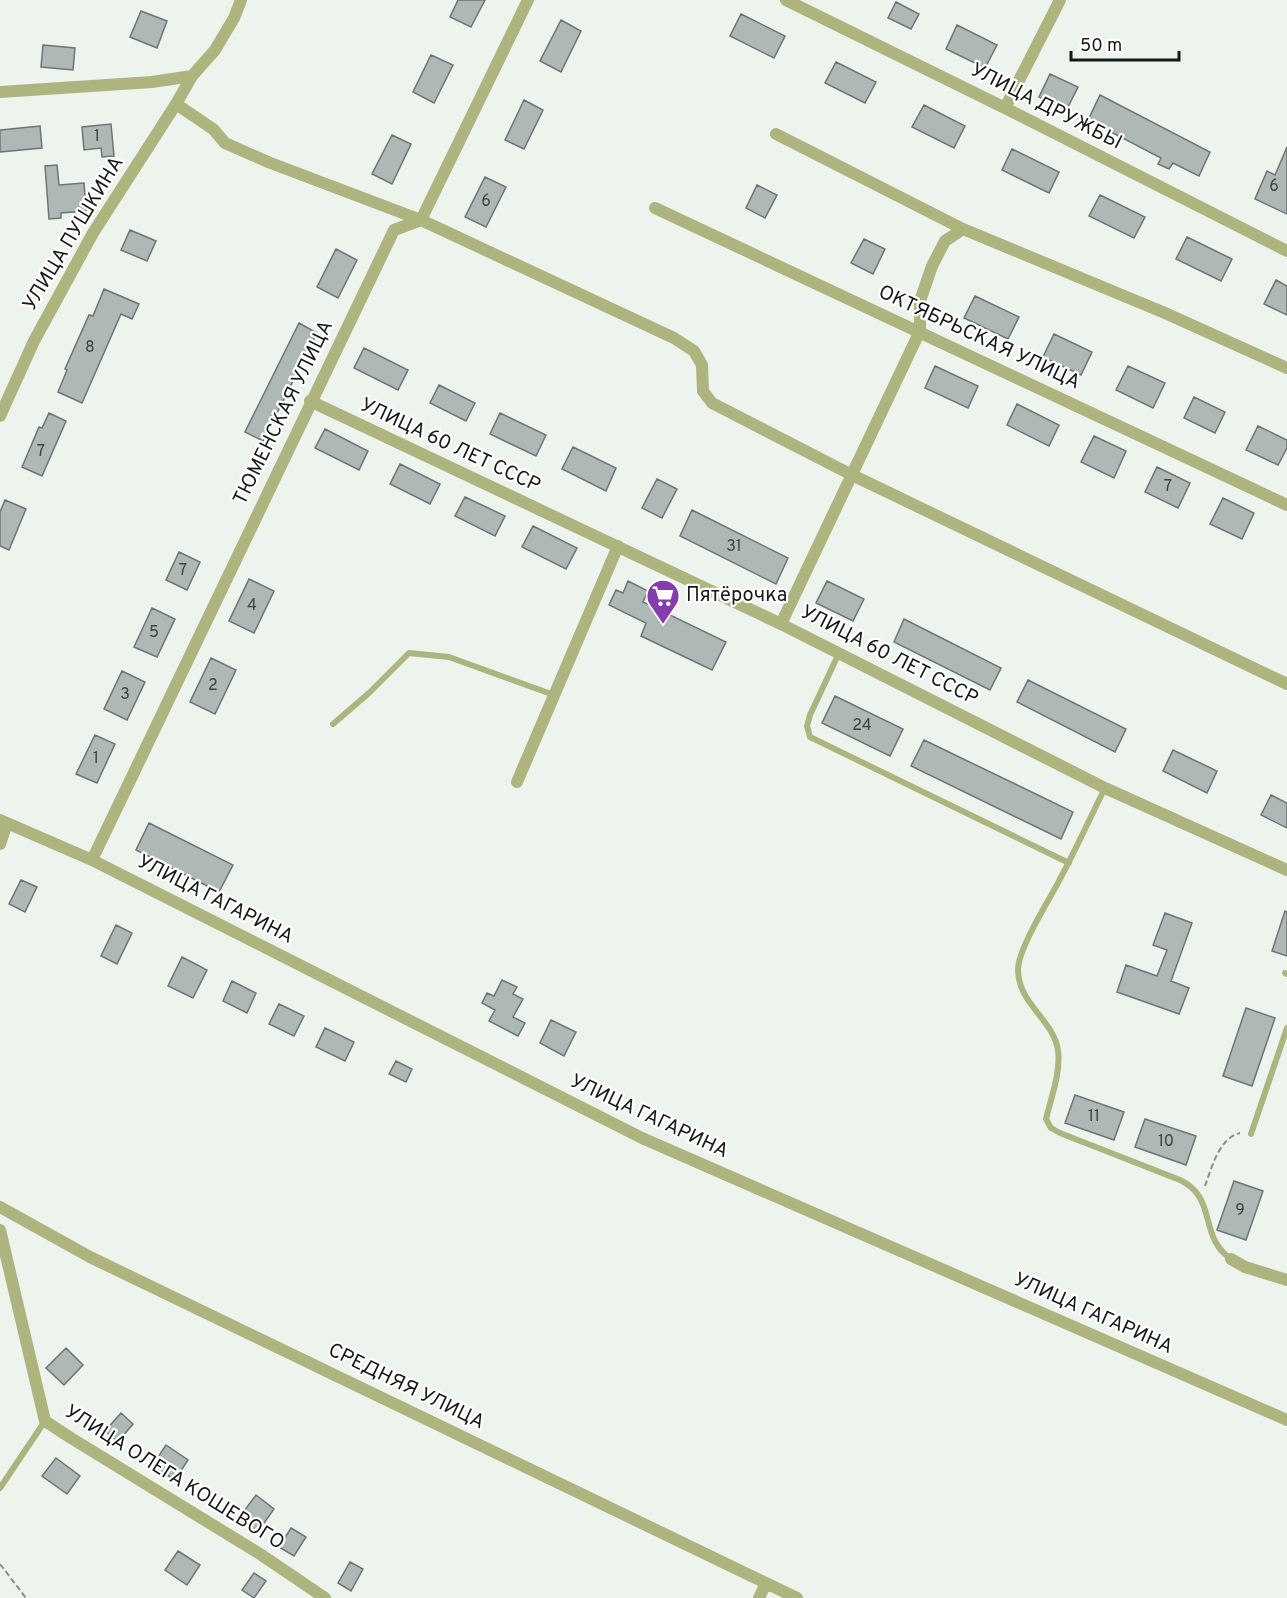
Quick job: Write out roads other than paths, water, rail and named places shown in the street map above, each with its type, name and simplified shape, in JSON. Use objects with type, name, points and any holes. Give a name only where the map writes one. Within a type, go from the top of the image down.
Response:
[{"type":"street","name":"УЛИЦА ПУШКИНА","points":[[0,416],[34,341],[93,233],[192,76],[215,50],[234,18],[241,0]]},
{"type":"street","points":[[421,220],[528,0]]},
{"type":"street","name":"УЛИЦА ДРУЖБЫ","points":[[786,0],[1287,251]]},
{"type":"street","points":[[1005,108],[1060,0]]},
{"type":"street","points":[[0,92],[152,82],[192,76]]},
{"type":"street","points":[[176,104],[213,129],[225,142],[268,162],[421,220],[674,338],[694,351],[702,365],[703,391],[712,403],[852,475],[1287,684]]},
{"type":"street","points":[[776,134],[963,229],[1287,368]]},
{"type":"street","name":"ОКТЯБРЬСКАЯ УЛИЦА","points":[[655,208],[1287,505]]},
{"type":"street","name":"ТЮМЕНСКАЯ УЛИЦА","points":[[92,860],[310,401],[394,230],[421,220]]},
{"type":"street","points":[[781,624],[921,332],[920,301],[932,266],[945,241],[963,229]]},
{"type":"street","name":"УЛИЦА 60 ЛЕТ СССР","points":[[310,401],[781,624],[1105,788],[1287,870]]},
{"type":"street","points":[[517,782],[618,546]]},
{"type":"street","points":[[0,844],[4,821]]},
{"type":"street","name":"УЛИЦА ГАГАРИНА","points":[[4,821],[92,860],[642,1138],[1287,1420]]},
{"type":"street","name":"СРЕДНЯЯ УЛИЦА","points":[[0,1207],[90,1257],[797,1598]]},
{"type":"street","name":"УЛИЦА ОЛЕГА КОШЕВОГО","points":[[0,1230],[45,1421],[260,1554],[325,1598]]},
{"type":"street","points":[[1231,1259],[1245,1267],[1287,1280]]},
{"type":"street","points":[[759,1598],[766,1583]]},
{"type":"lane","points":[[333,724],[410,652],[449,657],[554,695]]},
{"type":"lane","points":[[839,653],[810,715],[807,726],[810,738],[1069,863]]},
{"type":"lane","points":[[1105,788],[1069,863],[1019,957],[1019,981],[1027,1000],[1056,1041],[1058,1050],[1058,1064],[1046,1119],[1048,1124],[1060,1133],[1195,1188],[1216,1245],[1231,1259]]},
{"type":"lane","points":[[1251,1134],[1287,1028]]},
{"type":"lane","points":[[0,1488],[45,1421]]},
{"type":"place","name":"Пятёрочка","points":[[663,625]]}]
